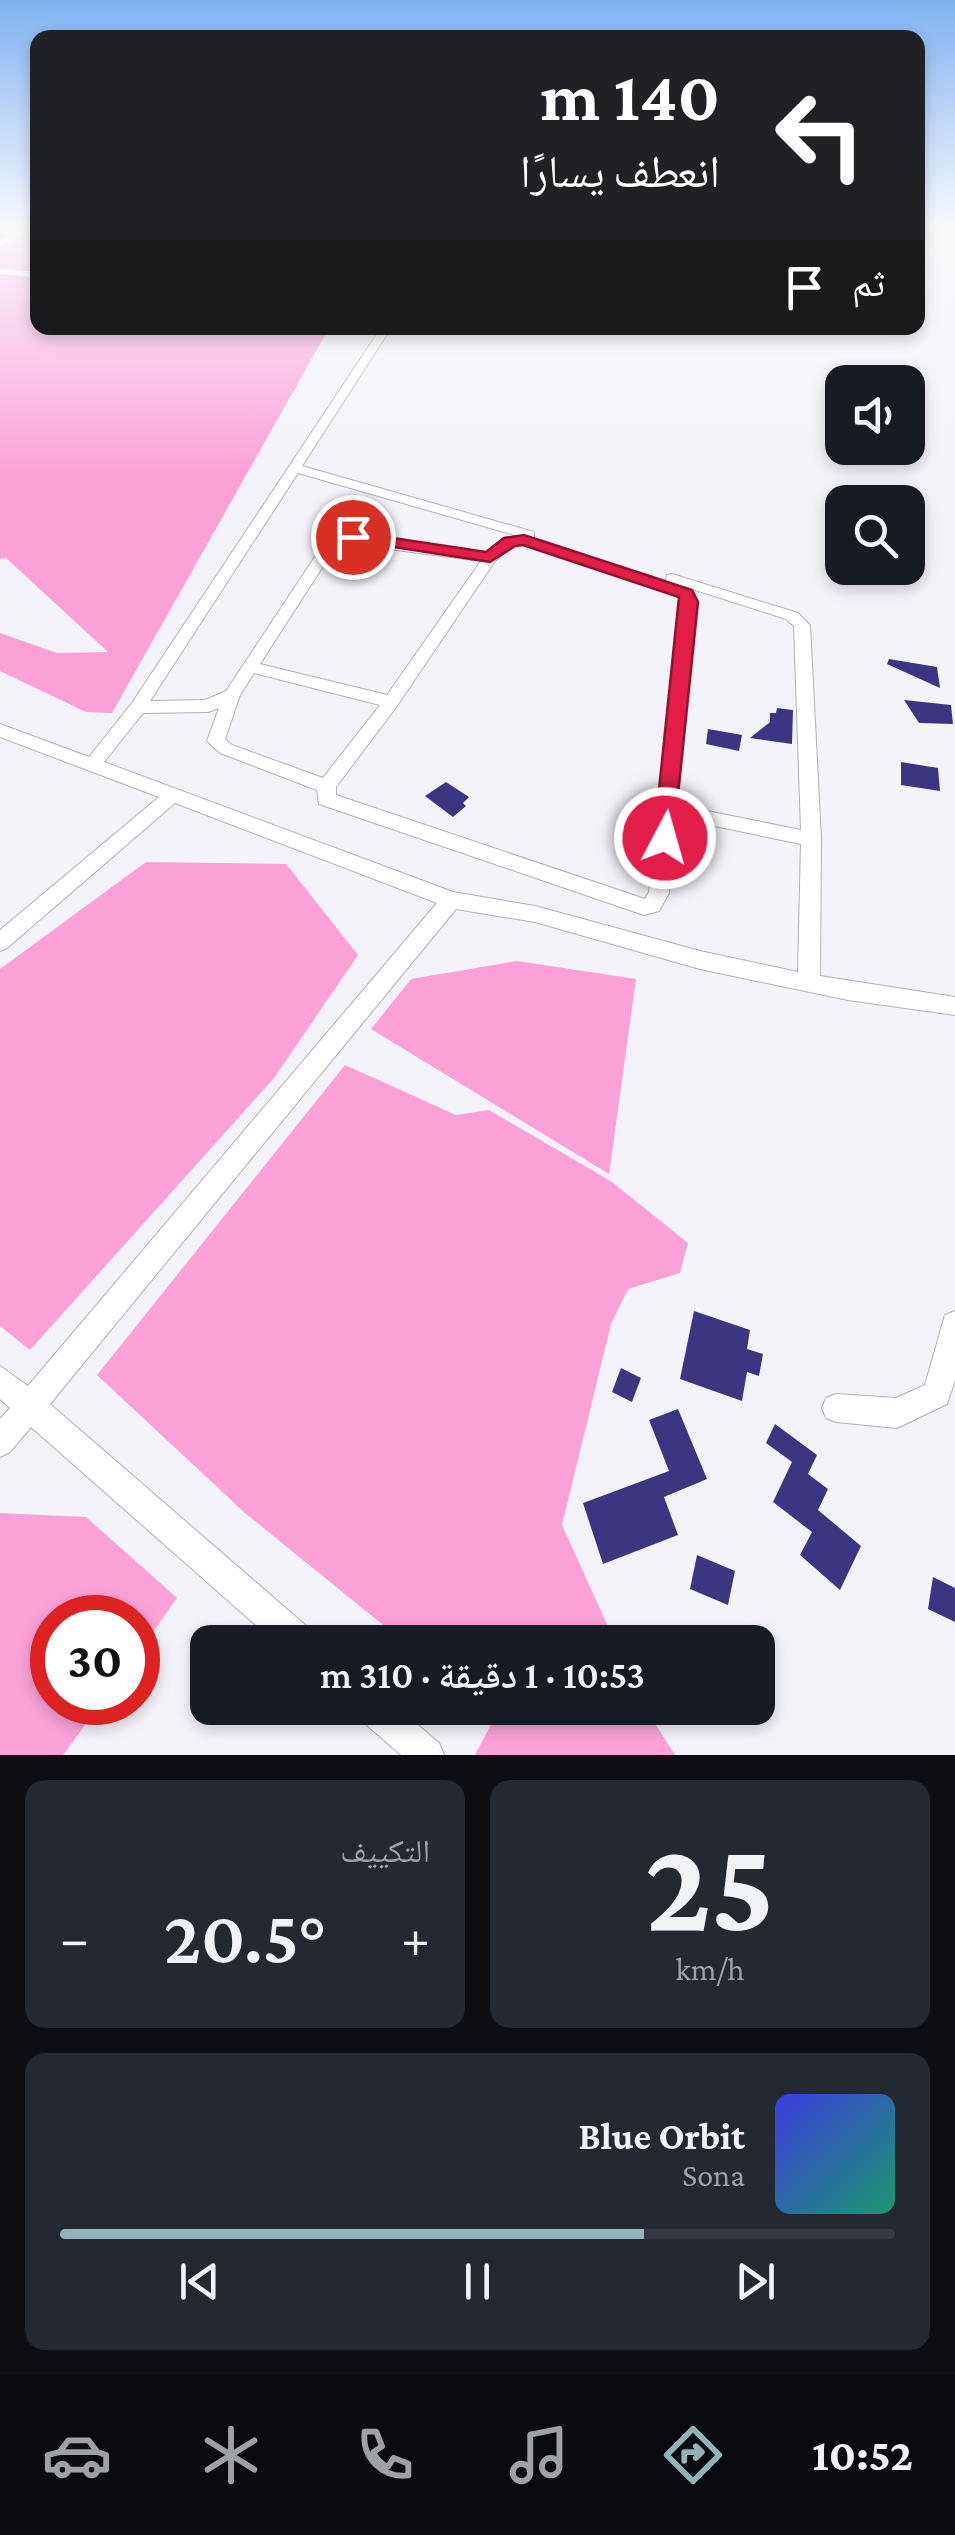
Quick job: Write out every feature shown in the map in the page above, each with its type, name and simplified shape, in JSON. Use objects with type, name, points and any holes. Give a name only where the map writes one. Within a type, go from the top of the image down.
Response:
[{"type":"street","points":[[92,765],[138,707],[382,335]]},
{"type":"street","points":[[296,468],[582,549],[799,620],[811,839],[809,982]]},
{"type":"street","points":[[327,786],[226,749],[216,741],[232,695],[331,543],[340,538],[490,558]]},
{"type":"street","points":[[524,540],[686,594],[689,602],[659,893],[652,905],[644,907],[326,799],[327,786],[391,702],[490,558],[510,542],[524,540]]},
{"type":"street","points":[[250,667],[391,702]]},
{"type":"street","points":[[138,707],[208,706],[232,695]]},
{"type":"street","points":[[0,730],[450,900],[535,914],[700,960],[955,1006]]},
{"type":"street","points":[[0,942],[172,796]]},
{"type":"street","points":[[668,810],[811,839]]},
{"type":"street","points":[[0,1442],[450,900]]},
{"type":"street","points":[[836,1408],[897,1413],[937,1394],[955,1324]]},
{"type":"street","points":[[0,1380],[280,1625]]},
{"type":"street","points":[[393,1725],[427,1755]]},
{"type":"shaded area","points":[[0,310],[30,310],[30,335],[325,335],[112,713],[86,712],[0,671],[0,633],[57,653],[108,652],[6,558],[0,559]]},
{"type":"shaded area","points":[[146,862],[286,864],[358,955],[274,1078],[30,1350],[0,1326],[0,969]]},
{"type":"shaded area","points":[[517,961],[636,979],[609,1174],[371,1029],[411,979]]},
{"type":"shaded area","points":[[345,1065],[456,1115],[489,1110],[612,1182],[688,1243],[680,1273],[628,1289],[611,1324],[562,1525],[607,1625],[383,1625],[245,1513],[97,1375]]},
{"type":"shaded area","points":[[0,1513],[86,1517],[177,1598],[160,1622],[160,1595],[30,1595],[30,1725],[85,1725],[63,1755],[0,1755]]},
{"type":"shaded area","points":[[491,1725],[656,1725],[675,1755],[475,1755]]},
{"type":"building","points":[[889,659],[937,667],[940,688],[887,664]]},
{"type":"building","points":[[904,700],[951,705],[953,724],[919,723]]},
{"type":"building","points":[[777,708],[793,710],[792,744],[750,738],[770,722],[770,713],[776,713]]},
{"type":"building","points":[[708,729],[742,735],[739,751],[706,744]]},
{"type":"building","points":[[901,762],[938,768],[940,791],[901,785]]},
{"type":"building","points":[[446,782],[469,797],[463,803],[466,806],[453,817],[425,796]]},
{"type":"building","points":[[694,1311],[750,1330],[747,1349],[763,1354],[759,1376],[747,1372],[742,1401],[680,1379]]},
{"type":"building","points":[[621,1368],[641,1378],[632,1402],[612,1392]]},
{"type":"building","points":[[678,1409],[707,1479],[664,1497],[678,1535],[603,1564],[583,1503],[669,1471],[649,1420]]},
{"type":"building","points":[[775,1424],[817,1455],[808,1474],[828,1489],[818,1510],[861,1546],[840,1590],[800,1555],[812,1532],[773,1502],[792,1462],[766,1443]]},
{"type":"building","points":[[697,1555],[735,1571],[728,1605],[690,1589]]},
{"type":"building","points":[[933,1577],[955,1588],[955,1622],[928,1609]]},
{"type":"route","points":[[353,537],[490,558],[510,542],[524,540],[686,594],[689,602],[665,838]]}]
